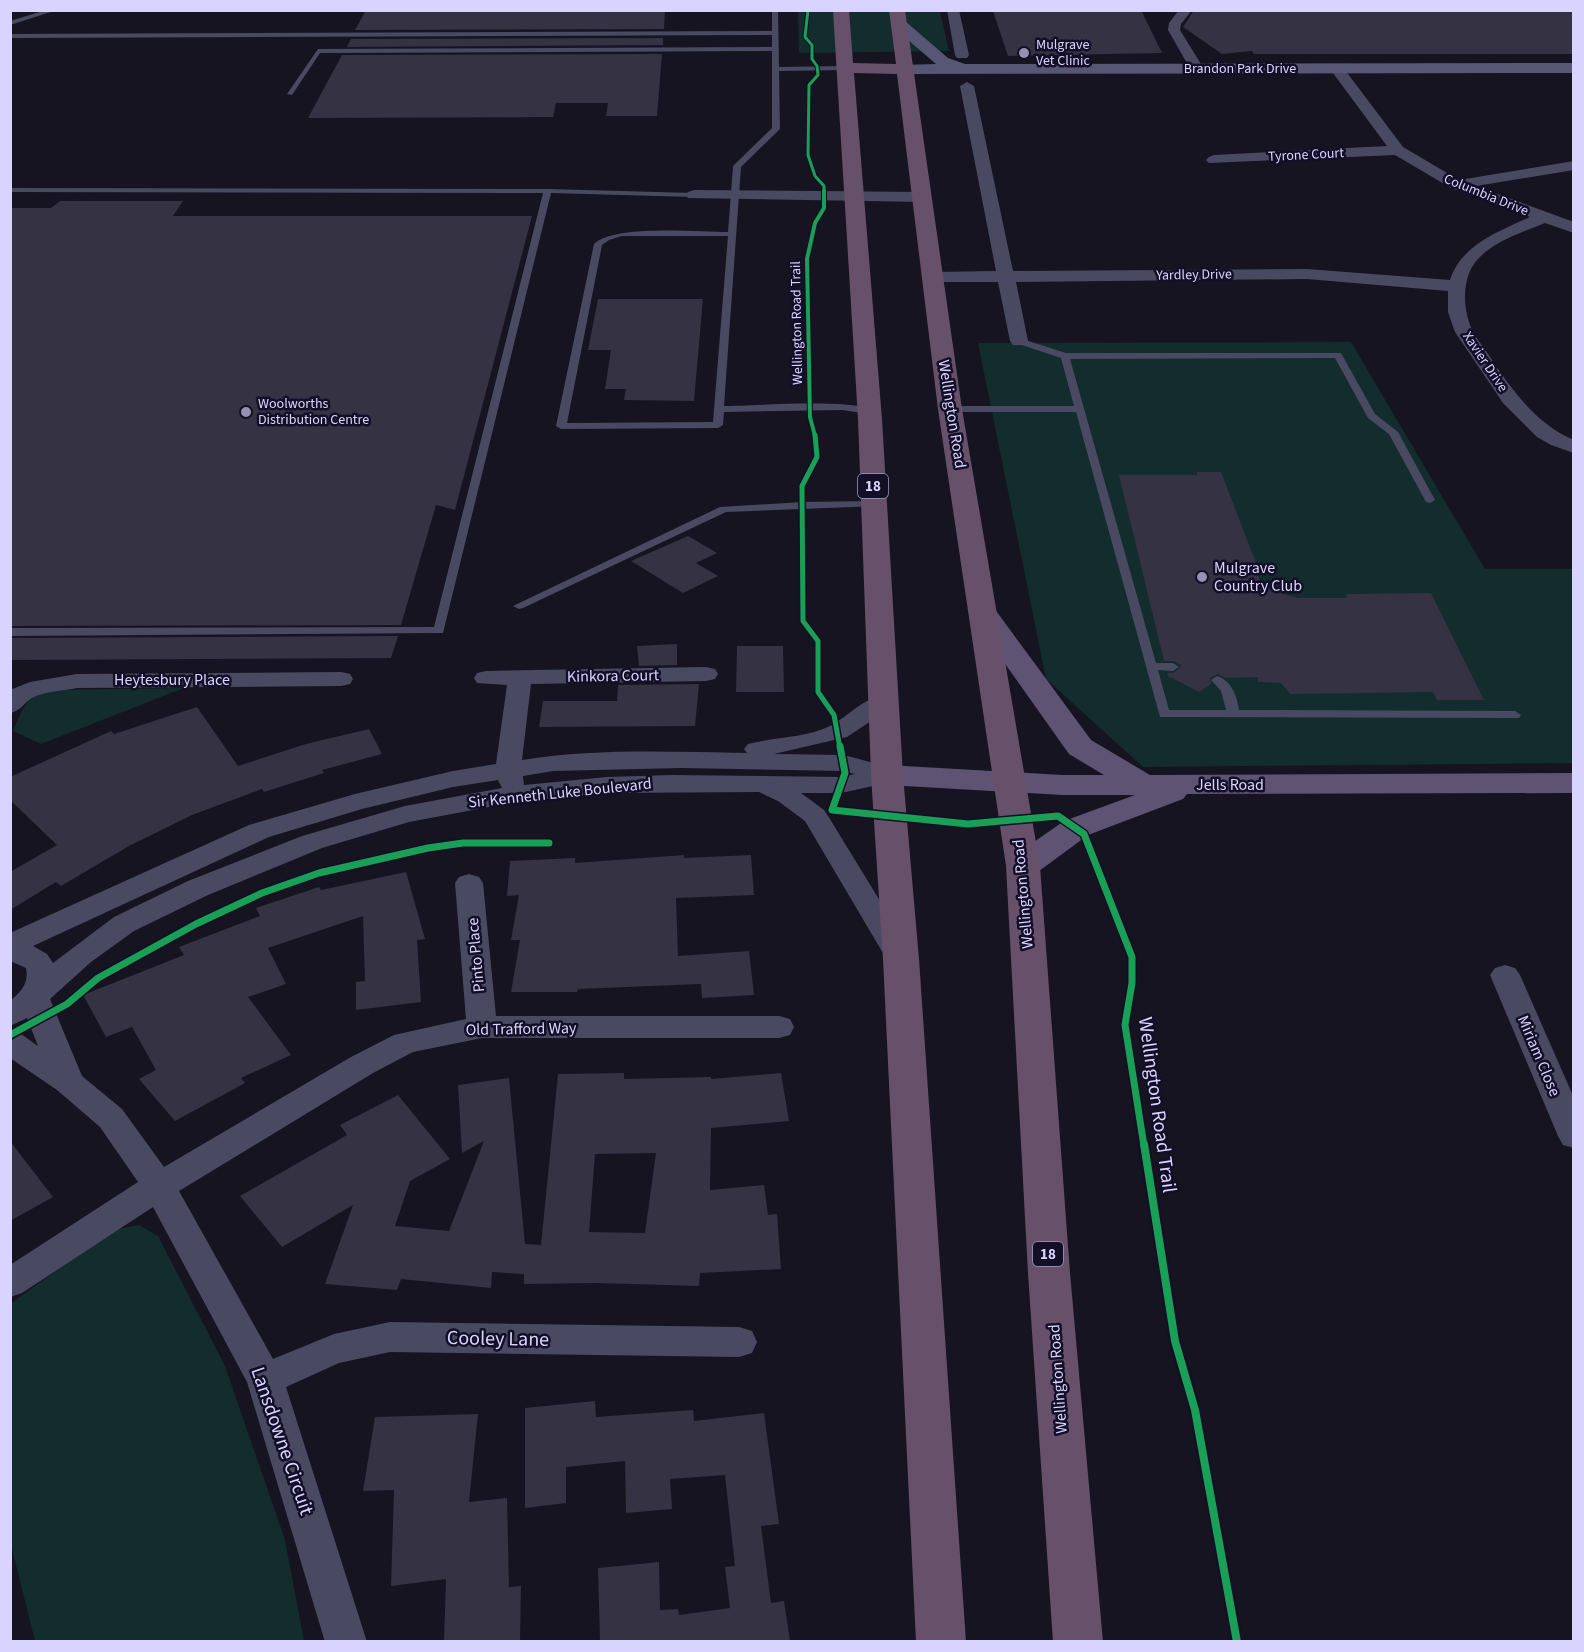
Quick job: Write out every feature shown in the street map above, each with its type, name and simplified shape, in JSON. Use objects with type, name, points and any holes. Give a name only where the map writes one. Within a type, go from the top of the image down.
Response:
[{"type":"highway","name":"18","points":[[841,10],[869,411],[887,775],[901,959],[941,1641]]},
{"type":"highway","name":"Wellington Road","points":[[898,17],[950,409],[1023,866],[1049,1273],[1078,1641]]},
{"type":"highway","points":[[845,69],[906,69]]},
{"type":"main road","points":[[984,614],[1080,747],[1145,785]]},
{"type":"main road","name":"Jells Road","points":[[887,775],[1009,783],[1145,785],[1574,783]]},
{"type":"main road","points":[[1023,866],[1076,828],[1190,785]]},
{"type":"street","points":[[898,17],[942,61],[962,62],[953,10]]},
{"type":"street","points":[[1186,10],[1175,23],[1174,30],[1197,69]]},
{"type":"street","name":"Brandon Park Drive","points":[[906,69],[962,62],[1010,69],[1574,68]]},
{"type":"street","points":[[911,102],[922,85],[944,79],[1010,69]]},
{"type":"street","name":"Columbia Drive","points":[[1337,69],[1398,150],[1457,185],[1574,228]]},
{"type":"street","points":[[967,86],[1019,342]]},
{"type":"street","name":"Tyrone Court","points":[[1214,160],[1398,150]]},
{"type":"street","points":[[1457,185],[1574,165]]},
{"type":"street","points":[[694,195],[923,196]]},
{"type":"street","points":[[1455,286],[1467,262],[1482,248],[1542,218]]},
{"type":"street","name":"Yardley Drive","points":[[933,276],[1307,274],[1455,286]]},
{"type":"street","name":"Xavier Drive","points":[[1455,286],[1462,329],[1514,404],[1536,426],[1574,447]]},
{"type":"street","name":"Kinkora Court","points":[[486,678],[706,674]]},
{"type":"street","points":[[511,782],[520,678]]},
{"type":"street","name":"Heytesbury Place","points":[[10,706],[18,696],[30,689],[77,681],[342,679]]},
{"type":"street","name":"Sir Kenneth Luke Boulevard","points":[[681,760],[795,743],[838,732],[883,702]]},
{"type":"street","name":"Sir Kenneth Luke Boulevard","points":[[27,1002],[81,955],[124,924],[198,888],[312,843],[511,782],[553,763],[681,760],[843,763],[887,775]]},
{"type":"street","name":"Sir Kenneth Luke Boulevard","points":[[10,945],[259,831],[408,788],[511,782],[607,785],[671,783],[841,785],[887,775]]},
{"type":"street","points":[[763,785],[787,795],[815,816],[901,959]]},
{"type":"street","name":"Pinto Place","points":[[470,883],[482,1027]]},
{"type":"street","points":[[10,951],[27,954],[38,961],[43,971],[43,983],[27,1002]]},
{"type":"street","name":"Miriam Close","points":[[1505,975],[1574,1136]]},
{"type":"street","name":"Lansdowne Circuit","points":[[27,1002],[68,1082]]},
{"type":"street","name":"Old Trafford Way","points":[[159,1186],[362,1065],[397,1047],[446,1033],[482,1027],[779,1028]]},
{"type":"street","name":"Lansdowne Circuit","points":[[10,1042],[68,1082],[111,1118],[159,1186],[265,1379],[346,1641]]},
{"type":"street","points":[[10,1283],[159,1186]]},
{"type":"street","name":"Cooley Lane","points":[[265,1379],[334,1349],[390,1337],[739,1342]]},
{"type":"lane","points":[[10,23],[54,10]]},
{"type":"lane","points":[[731,234],[622,234],[606,238],[598,244],[561,426],[718,425],[737,166],[776,129],[775,10]]},
{"type":"lane","points":[[10,36],[776,33]]},
{"type":"lane","points":[[290,94],[318,51],[776,49]]},
{"type":"lane","points":[[777,69],[845,69]]},
{"type":"lane","points":[[10,190],[548,191],[694,195]]},
{"type":"lane","points":[[10,632],[439,631],[548,191]]},
{"type":"lane","points":[[1019,342],[1065,356],[1338,355],[1371,416],[1393,432],[1430,500]]},
{"type":"lane","points":[[1065,356],[1164,714],[1515,715]]},
{"type":"lane","points":[[719,409],[842,407],[869,411]]},
{"type":"lane","points":[[950,409],[1079,409]]},
{"type":"lane","points":[[519,606],[724,509],[874,504]]},
{"type":"lane","points":[[1150,666],[1173,667]]},
{"type":"lane","points":[[1217,680],[1230,694],[1233,713]]},
{"type":"green space","points":[[798,11],[940,11],[949,51],[799,53]]},
{"type":"green space","points":[[1351,342],[1485,569],[1573,569],[1573,763],[1143,767],[1046,679],[978,343]]},
{"type":"green space","points":[[184,688],[41,744],[13,731],[25,705],[34,697],[49,690]]},
{"type":"green space","points":[[139,1225],[158,1236],[225,1366],[285,1540],[304,1641],[35,1641],[11,1545],[10,1304],[113,1230]]},
{"type":"building","points":[[366,10],[665,10],[664,29],[355,30]]},
{"type":"building","points":[[1141,10],[1162,53],[1008,56],[993,11]]},
{"type":"building","points":[[1194,10],[1574,10],[1574,54],[1254,54],[1252,51],[1222,54],[1183,27]]},
{"type":"building","points":[[663,38],[663,45],[347,47],[351,39]]},
{"type":"building","points":[[662,54],[657,116],[606,116],[608,103],[556,103],[553,117],[308,118],[342,55]]},
{"type":"building","name":"Woolworths Distribution Centre","points":[[60,201],[183,201],[173,216],[532,216],[455,510],[436,505],[401,625],[10,626],[10,208],[51,208]]},
{"type":"building","points":[[598,299],[703,299],[694,401],[624,400],[626,389],[605,389],[611,350],[588,350]]},
{"type":"building","name":"Mulgrave Country Club","points":[[1197,472],[1221,472],[1258,568],[1260,587],[1298,598],[1347,598],[1346,594],[1431,593],[1484,700],[1437,700],[1433,692],[1290,694],[1281,683],[1258,682],[1258,677],[1226,678],[1218,674],[1210,678],[1211,684],[1199,692],[1168,676],[1167,673],[1174,673],[1181,666],[1174,661],[1164,661],[1119,475],[1197,475]]},
{"type":"building","points":[[688,536],[717,553],[696,563],[718,576],[683,593],[631,561]]},
{"type":"building","points":[[398,636],[391,658],[10,660],[10,638]]},
{"type":"building","points":[[677,644],[677,665],[639,666],[637,646]]},
{"type":"building","points":[[737,646],[783,646],[784,692],[736,692]]},
{"type":"building","points":[[699,684],[695,726],[539,727],[543,701],[617,701],[618,685]]},
{"type":"building","points":[[197,707],[238,766],[306,744],[369,729],[382,754],[322,770],[324,773],[264,792],[262,789],[192,815],[129,846],[61,886],[56,882],[10,910],[10,872],[57,845],[10,800],[10,777],[111,731],[114,734]]},
{"type":"building","points":[[684,855],[684,858],[751,855],[754,895],[676,898],[678,956],[749,951],[754,995],[702,998],[701,984],[578,989],[577,992],[511,992],[520,940],[511,940],[519,895],[507,896],[510,861],[575,858],[575,863]]},
{"type":"building","points":[[406,872],[425,939],[417,940],[421,1002],[356,1010],[356,982],[365,981],[363,916],[268,948],[286,984],[248,997],[291,1055],[241,1078],[245,1083],[175,1121],[139,1079],[156,1070],[132,1027],[106,1037],[83,995],[184,955],[179,947],[260,916],[256,908],[319,887],[321,890]]},
{"type":"building","points":[[624,1073],[624,1079],[711,1077],[711,1079],[781,1073],[789,1121],[711,1128],[710,1190],[764,1185],[768,1215],[777,1214],[781,1269],[700,1273],[699,1286],[598,1283],[524,1284],[524,1274],[492,1272],[491,1288],[401,1279],[397,1290],[325,1284],[353,1205],[282,1247],[240,1196],[347,1135],[340,1125],[398,1095],[450,1159],[410,1181],[395,1226],[449,1231],[484,1141],[462,1153],[458,1085],[509,1078],[525,1244],[541,1245],[558,1074]],"holes":[[[656,1153],[645,1233],[589,1232],[595,1154]]]},
{"type":"building","points":[[10,1141],[53,1197],[10,1221]]},
{"type":"building","points":[[595,1401],[596,1417],[693,1410],[694,1421],[764,1413],[779,1524],[761,1526],[771,1603],[784,1601],[790,1641],[600,1641],[598,1568],[659,1562],[660,1610],[678,1609],[679,1615],[730,1608],[725,1567],[735,1566],[725,1475],[670,1479],[672,1509],[626,1513],[625,1461],[566,1467],[566,1503],[525,1508],[525,1408]]},
{"type":"building","points":[[478,1414],[469,1502],[507,1498],[509,1587],[521,1586],[520,1641],[444,1641],[446,1579],[391,1586],[394,1490],[363,1491],[375,1417]]},
{"type":"cycle path","name":"Wellington Road Trail","points":[[808,10],[805,37],[812,45],[812,59],[817,66],[818,75],[809,85],[808,155],[815,176],[824,186],[824,208],[815,223],[807,259],[810,417],[817,443],[817,457],[802,486],[803,621],[818,641],[818,692],[834,715],[845,773],[832,810],[968,824],[1058,816],[1084,834],[1132,957],[1132,983],[1125,1025],[1175,1341],[1195,1410],[1237,1642]]},
{"type":"cycle path","points":[[10,1035],[67,1004],[98,978],[196,924],[262,893],[319,873],[428,848],[463,843],[549,843]]},
{"type":"place","name":"Mulgrave Vet Clinic","points":[[1024,53]]},
{"type":"place","name":"Woolworths Distribution Centre","points":[[246,412]]},
{"type":"place","name":"Mulgrave Country Club","points":[[1202,577]]}]
